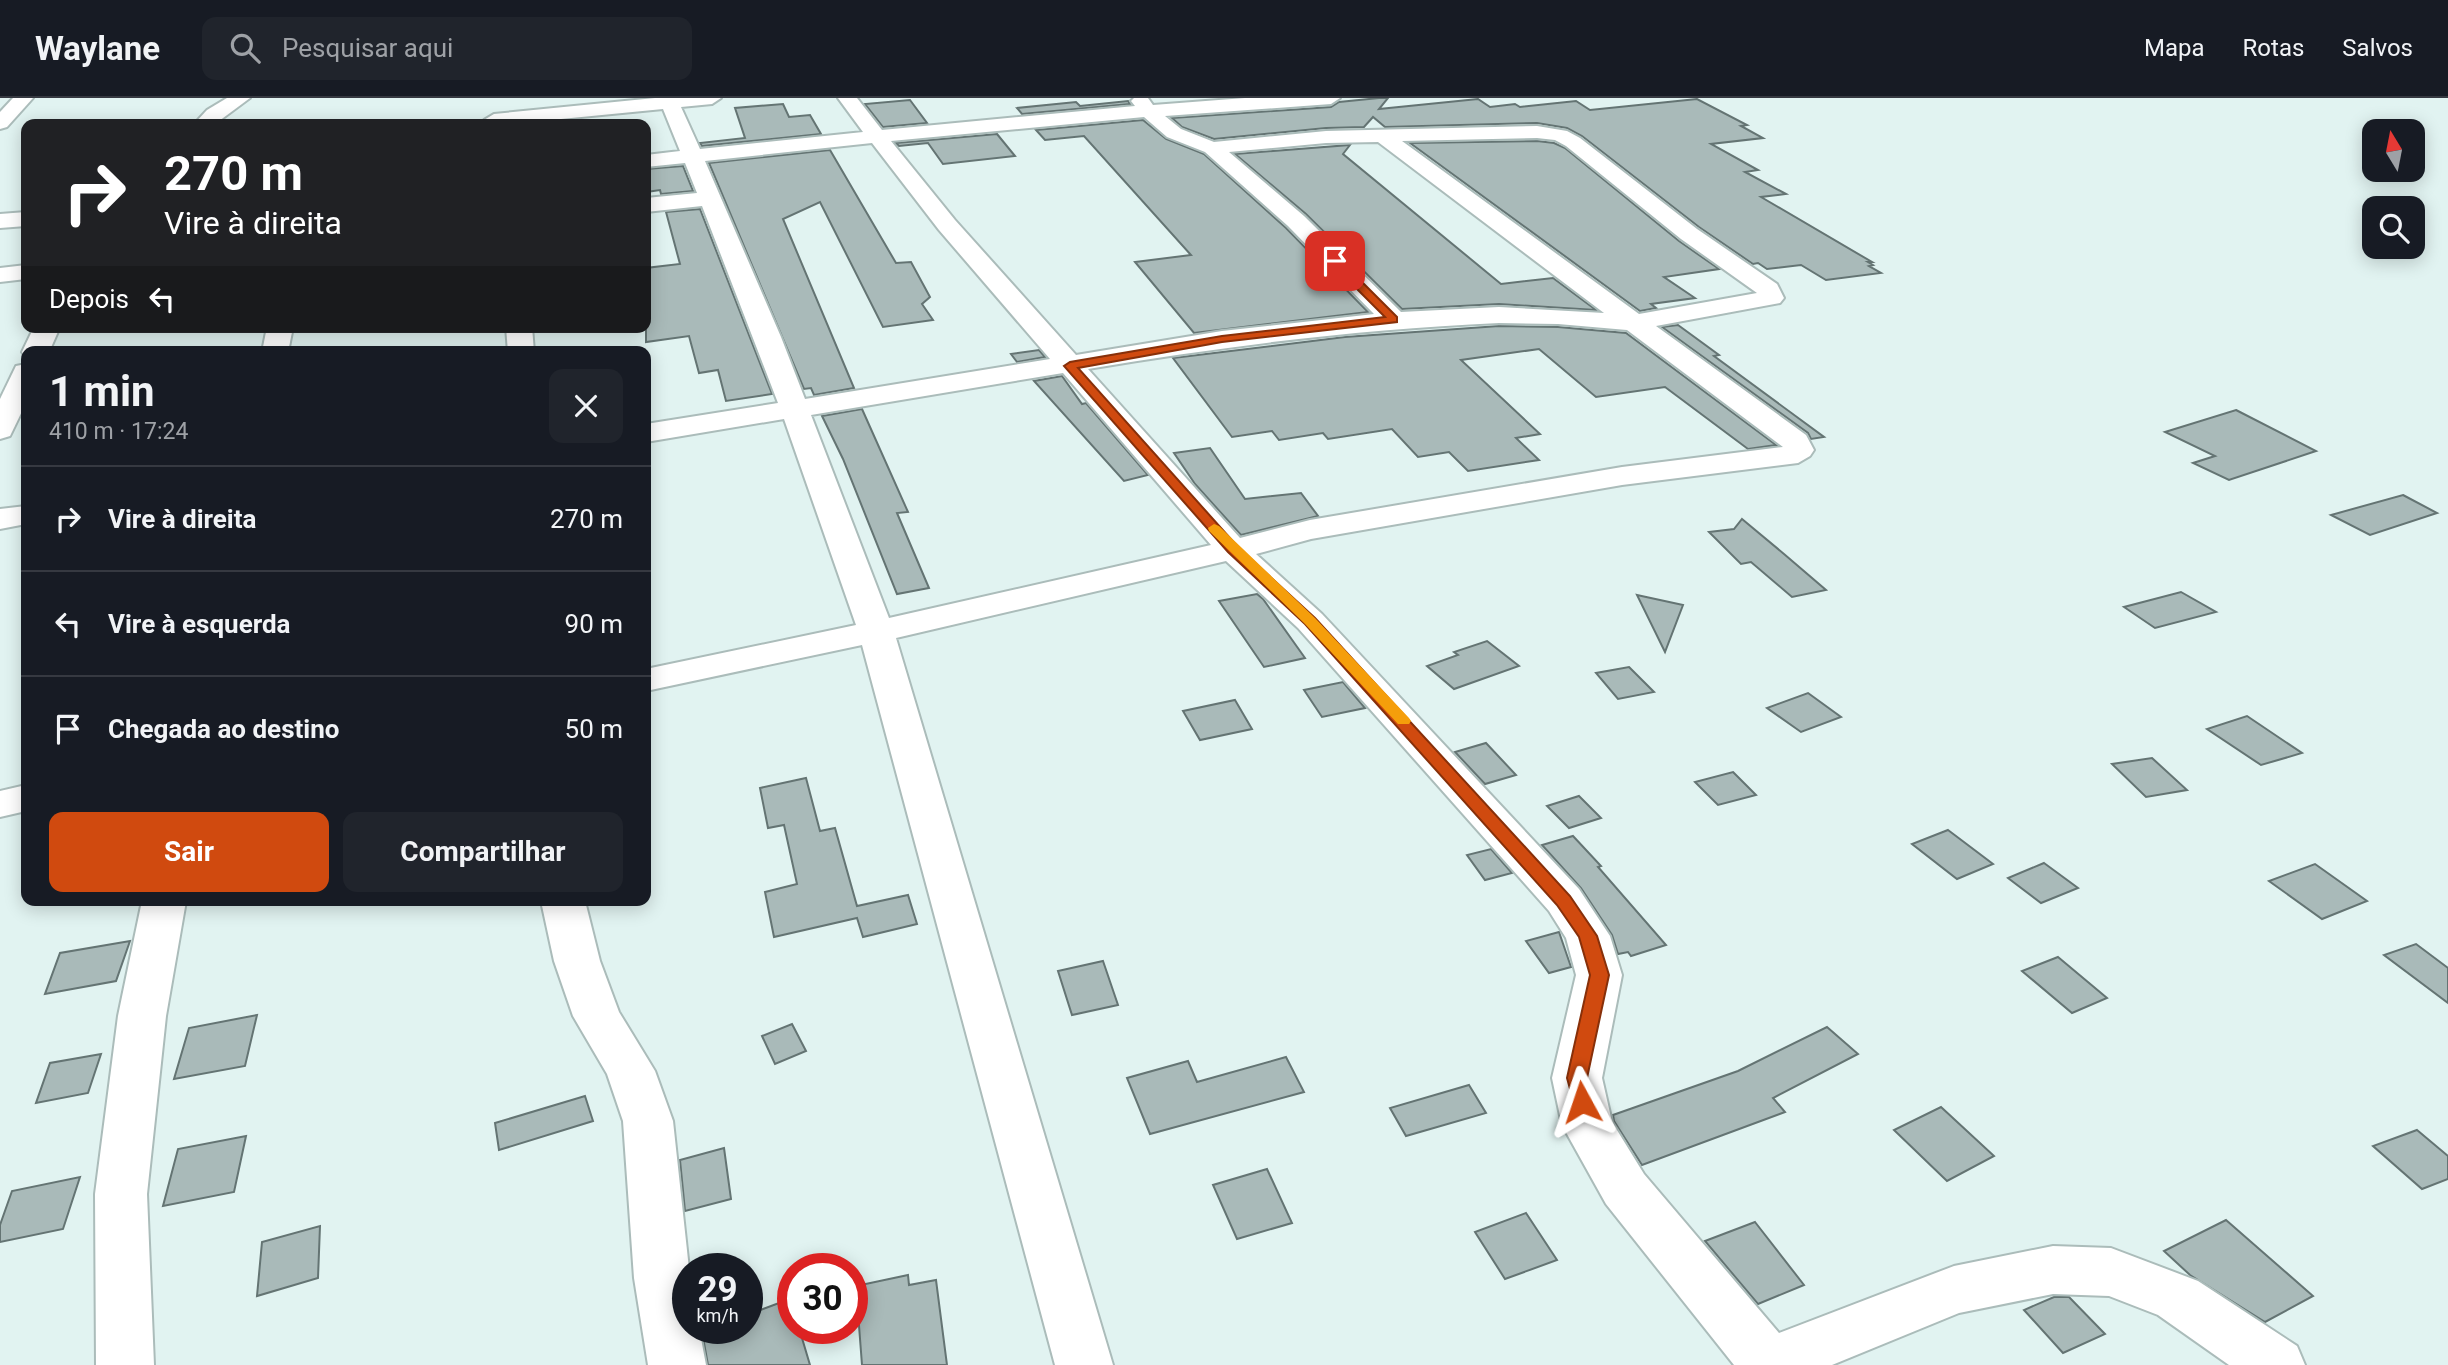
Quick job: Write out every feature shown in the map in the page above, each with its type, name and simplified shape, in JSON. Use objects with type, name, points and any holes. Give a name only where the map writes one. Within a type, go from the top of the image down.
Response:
[{"type":"street","points":[[0,123],[24,98]]},
{"type":"street","points":[[209,119],[241,98]]},
{"type":"street","points":[[495,119],[507,109],[512,98]]},
{"type":"street","points":[[516,119],[669,100],[712,98]]},
{"type":"street","points":[[847,98],[947,225],[1233,550],[1310,621],[1564,900],[1588,936],[1599,975],[1577,1078],[1587,1125],[1625,1189],[1767,1365],[1954,1290],[2053,1270],[2111,1272],[2178,1298],[2276,1365]]},
{"type":"street","points":[[651,160],[876,135],[1006,124],[1143,105],[1331,98]]},
{"type":"street","points":[[669,100],[795,408],[876,631],[1084,1365]]},
{"type":"street","points":[[1143,105],[1174,133],[1212,148],[1296,221],[1394,320]]},
{"type":"street","points":[[993,107],[1006,124]]},
{"type":"street","points":[[651,432],[1070,366],[1222,339],[1394,320],[1499,315],[1558,316],[1632,323],[1771,298],[1768,289],[1689,234],[1573,142],[1560,135],[1537,132],[1326,137],[1212,148]]},
{"type":"street","points":[[651,679],[1150,571],[1310,530],[1622,476],[1787,457],[1799,450],[1796,440],[1709,381],[1470,205],[1382,135]]},
{"type":"street","points":[[651,204],[710,198]]},
{"type":"street","points":[[0,220],[21,219]]},
{"type":"street","points":[[0,275],[21,273]]},
{"type":"street","points":[[0,430],[21,383]]},
{"type":"street","points":[[0,519],[21,516]]},
{"type":"street","points":[[0,804],[21,799]]},
{"type":"street","points":[[125,1365],[121,1194],[142,1016],[163,906]]},
{"type":"street","points":[[564,906],[577,961],[597,1016],[631,1071],[649,1121],[662,1278],[677,1365]]},
{"type":"building","points":[[1388,98],[1379,109],[1478,99],[1490,107],[1576,101],[1590,110],[1697,99],[1747,125],[1741,126],[1763,138],[1711,144],[1758,170],[1745,172],[1786,194],[1761,197],[1872,262],[1868,262],[1873,265],[1869,266],[1881,273],[1826,280],[1801,265],[1767,269],[1758,263],[1753,264],[1699,227],[1582,136],[1567,128],[1537,123],[1385,127],[1373,117],[1364,127],[1214,139],[1182,127],[1172,118],[1331,107],[1339,102]]},
{"type":"building","points":[[910,100],[927,123],[883,127],[865,104]]},
{"type":"building","points":[[1128,101],[1130,104],[1022,114],[1017,108],[1076,102],[1080,106]]},
{"type":"building","points":[[783,104],[789,117],[810,115],[821,134],[702,146],[700,143],[745,138],[735,108]]},
{"type":"building","points":[[1143,120],[1166,139],[1204,154],[1286,228],[1368,312],[1194,333],[1135,262],[1191,255],[1084,136],[1045,140],[1036,130]]},
{"type":"building","points":[[997,134],[1015,156],[943,164],[928,143],[899,146],[896,143]]},
{"type":"building","points":[[1410,143],[1554,143],[1565,148],[1679,241],[1719,269],[1664,277],[1695,298],[1651,304],[1656,308],[1640,311]]},
{"type":"building","points":[[1350,145],[1343,154],[1501,284],[1553,278],[1596,310],[1499,304],[1402,309],[1306,214],[1235,154]]},
{"type":"building","points":[[830,150],[896,263],[911,262],[930,297],[922,304],[933,320],[883,327],[820,202],[783,219],[854,388],[814,395],[811,388],[804,389],[709,163]]},
{"type":"building","points":[[683,166],[693,191],[661,194],[660,190],[651,191],[651,169]]},
{"type":"building","points":[[700,209],[772,394],[726,401],[718,370],[699,373],[689,336],[646,342],[646,333],[651,333],[651,267],[680,264],[666,212]]},
{"type":"building","points":[[1678,325],[1719,355],[1714,356],[1824,437],[1811,439],[1808,433],[1662,327]]},
{"type":"building","points":[[1499,326],[1558,327],[1626,333],[1776,445],[1748,449],[1665,387],[1596,397],[1539,349],[1461,360],[1540,434],[1516,438],[1539,460],[1468,471],[1449,452],[1418,457],[1392,429],[1328,439],[1323,433],[1279,440],[1272,431],[1232,437],[1173,358],[1345,337]]},
{"type":"building","points":[[1039,350],[1045,357],[1017,362],[1011,354]]},
{"type":"building","points":[[1062,376],[1082,404],[1086,403],[1148,475],[1124,481],[1034,381]]},
{"type":"building","points":[[862,409],[908,512],[897,513],[929,588],[897,594],[843,459],[822,416]]},
{"type":"building","points":[[2236,410],[2316,451],[2229,480],[2193,463],[2215,456],[2165,432]]},
{"type":"building","points":[[1210,448],[1245,499],[1301,493],[1318,516],[1241,535],[1195,484],[1174,453]]},
{"type":"building","points":[[2403,495],[2437,513],[2370,535],[2331,515]]},
{"type":"building","points":[[1742,519],[1826,590],[1792,597],[1751,562],[1741,564],[1709,532],[1734,529]]},
{"type":"building","points":[[2181,592],[2216,612],[2155,628],[2124,607]]},
{"type":"building","points":[[1257,594],[1305,658],[1264,667],[1219,601]]},
{"type":"building","points":[[1637,595],[1683,605],[1665,652]]},
{"type":"building","points":[[1487,641],[1519,666],[1454,689],[1427,666],[1458,655],[1454,652]]},
{"type":"building","points":[[1629,667],[1654,692],[1618,699],[1596,673]]},
{"type":"building","points":[[1343,682],[1365,708],[1322,717],[1304,690]]},
{"type":"building","points":[[1808,693],[1841,717],[1801,732],[1767,708]]},
{"type":"building","points":[[1235,700],[1252,729],[1200,740],[1183,711]]},
{"type":"building","points":[[2247,716],[2302,753],[2261,765],[2207,729]]},
{"type":"building","points":[[1486,743],[1516,775],[1485,784],[1455,752]]},
{"type":"building","points":[[2152,758],[2187,790],[2146,797],[2112,764]]},
{"type":"building","points":[[1733,772],[1756,795],[1718,805],[1695,782]]},
{"type":"building","points":[[806,778],[820,831],[835,828],[857,906],[908,895],[917,924],[863,937],[857,918],[774,937],[765,892],[797,884],[784,825],[768,828],[760,788]]},
{"type":"building","points":[[1579,796],[1601,818],[1569,828],[1547,806]]},
{"type":"building","points":[[1948,830],[1993,864],[1957,879],[1912,844]]},
{"type":"building","points":[[1573,836],[1666,945],[1631,956],[1628,952],[1618,954],[1612,935],[1581,888],[1542,845]]},
{"type":"building","points":[[1491,849],[1512,873],[1485,880],[1467,855]]},
{"type":"building","points":[[2044,863],[2078,888],[2041,903],[2008,878]]},
{"type":"building","points":[[2315,864],[2367,901],[2322,919],[2269,881]]},
{"type":"building","points":[[1559,932],[1571,967],[1549,973],[1526,941]]},
{"type":"building","points":[[130,941],[116,981],[45,994],[60,953]]},
{"type":"building","points":[[2416,944],[2448,968],[2448,1003],[2384,955]]},
{"type":"building","points":[[2058,957],[2107,998],[2072,1013],[2022,971]]},
{"type":"building","points":[[1103,961],[1118,1005],[1072,1015],[1058,971]]},
{"type":"building","points":[[257,1015],[245,1066],[174,1079],[189,1028]]},
{"type":"building","points":[[792,1024],[806,1051],[775,1064],[762,1036]]},
{"type":"building","points":[[1827,1027],[1858,1054],[1773,1098],[1785,1112],[1642,1165],[1614,1121],[1613,1115],[1738,1071]]},
{"type":"building","points":[[101,1054],[88,1093],[36,1103],[50,1063]]},
{"type":"building","points":[[1286,1057],[1304,1092],[1150,1134],[1127,1078],[1188,1061],[1197,1082]]},
{"type":"building","points":[[1469,1085],[1486,1113],[1406,1136],[1390,1108]]},
{"type":"building","points":[[585,1096],[593,1121],[499,1150],[495,1123]]},
{"type":"building","points":[[1941,1107],[1994,1156],[1947,1181],[1894,1130]]},
{"type":"building","points":[[2417,1130],[2448,1156],[2448,1179],[2422,1189],[2373,1146]]},
{"type":"building","points":[[246,1136],[234,1192],[163,1206],[178,1149]]},
{"type":"building","points":[[724,1148],[731,1199],[685,1211],[680,1160]]},
{"type":"building","points":[[1267,1169],[1292,1223],[1237,1239],[1213,1185]]},
{"type":"building","points":[[80,1177],[63,1229],[0,1242],[0,1225],[12,1191]]},
{"type":"building","points":[[1526,1213],[1557,1260],[1505,1279],[1475,1232]]},
{"type":"building","points":[[2226,1220],[2313,1296],[2265,1322],[2190,1275],[2164,1251]]},
{"type":"building","points":[[1755,1222],[1804,1285],[1758,1304],[1705,1241]]},
{"type":"building","points":[[320,1226],[318,1278],[257,1296],[262,1242]]},
{"type":"building","points":[[908,1275],[909,1285],[936,1280],[947,1365],[862,1365],[860,1344],[868,1344],[868,1283]]},
{"type":"building","points":[[2054,1297],[2069,1297],[2105,1334],[2063,1353],[2024,1310]]},
{"type":"building","points":[[777,1304],[777,1344],[804,1344],[810,1365],[708,1365],[704,1344],[763,1344],[763,1309]]},
{"type":"slow traffic","points":[[1214,528],[1233,550],[1310,621],[1404,721]]},
{"type":"route","points":[[1335,261],[1394,320],[1222,339],[1070,366],[1233,550],[1310,621],[1564,900],[1588,936],[1599,975],[1577,1078],[1582,1102]]}]
